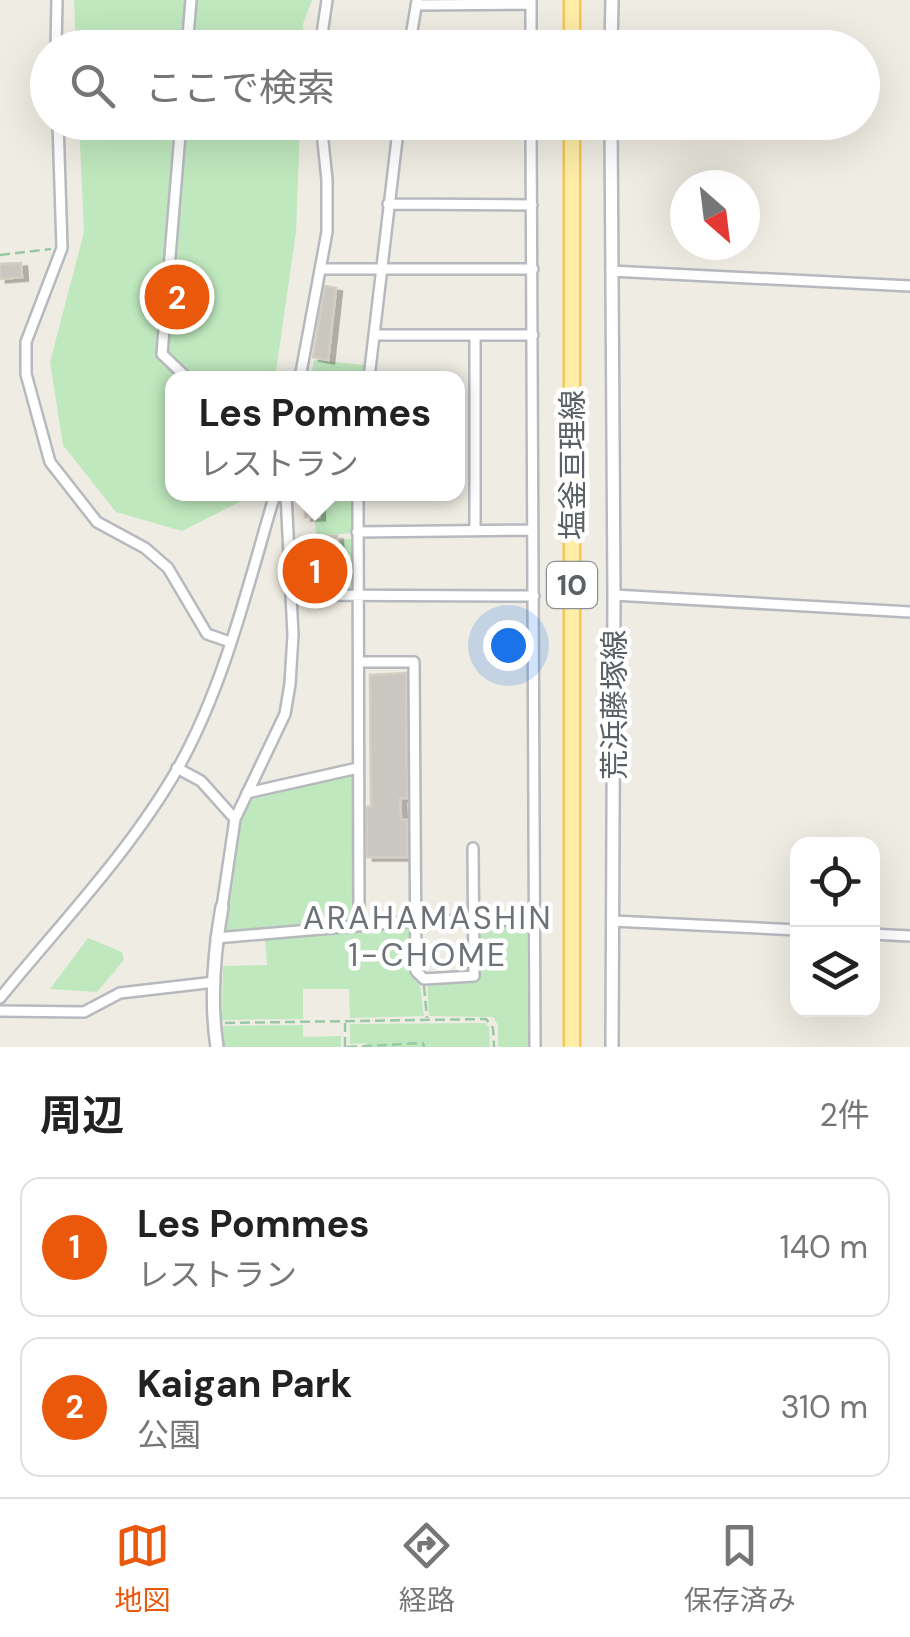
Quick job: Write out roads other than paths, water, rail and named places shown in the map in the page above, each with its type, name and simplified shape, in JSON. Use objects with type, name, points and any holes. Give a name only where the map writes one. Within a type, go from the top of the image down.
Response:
[{"type":"main road","points":[[572,0],[572,30]]},
{"type":"main road","name":"塩釜亘理線","points":[[572,140],[572,1047]]},
{"type":"street","points":[[56,30],[57,0]]},
{"type":"street","points":[[188,30],[191,0]]},
{"type":"street","points":[[323,30],[327,0]]},
{"type":"street","points":[[612,0],[612,30]]},
{"type":"street","points":[[412,30],[417,2],[531,2],[531,30]]},
{"type":"street","points":[[59,140],[62,248],[26,342],[26,374],[50,462],[96,522],[144,548],[168,568],[207,634],[230,642]]},
{"type":"street","points":[[180,140],[162,354],[180,371]]},
{"type":"street","points":[[301,371],[327,232],[322,140]]},
{"type":"street","points":[[370,371],[397,140]]},
{"type":"street","points":[[531,140],[535,1047]]},
{"type":"street","name":"荒浜藤塚線","points":[[611,140],[612,1047]]},
{"type":"street","points":[[388,204],[532,205]]},
{"type":"street","points":[[320,269],[533,269]]},
{"type":"street","points":[[611,271],[910,286]]},
{"type":"street","points":[[374,336],[533,335]]},
{"type":"street","points":[[474,337],[475,530]]},
{"type":"street","points":[[0,998],[127,846],[178,768],[212,694],[273,501]]},
{"type":"street","points":[[217,1047],[216,938],[235,819],[284,714],[292,664],[286,501]]},
{"type":"street","points":[[358,501],[359,924]]},
{"type":"street","points":[[357,532],[534,530]]},
{"type":"street","points":[[292,595],[534,596]]},
{"type":"street","points":[[614,596],[910,612]]},
{"type":"street","points":[[358,662],[414,662],[416,972],[424,979],[474,976],[472,848]]},
{"type":"street","points":[[178,768],[200,781],[235,819]]},
{"type":"street","points":[[247,793],[358,768]]},
{"type":"street","points":[[216,938],[359,924],[534,920]]},
{"type":"street","points":[[613,921],[790,930]]},
{"type":"street","points":[[880,934],[910,936]]},
{"type":"street","points":[[0,1011],[84,1012],[120,993],[214,982]]},
{"type":"place","name":"Kaigan Park","points":[[177,297]]},
{"type":"place","name":"Les Pommes","points":[[315,571]]},
{"type":"district","name":"ARAHAMASHIN 1-CHOME","points":[[428,936]]}]
